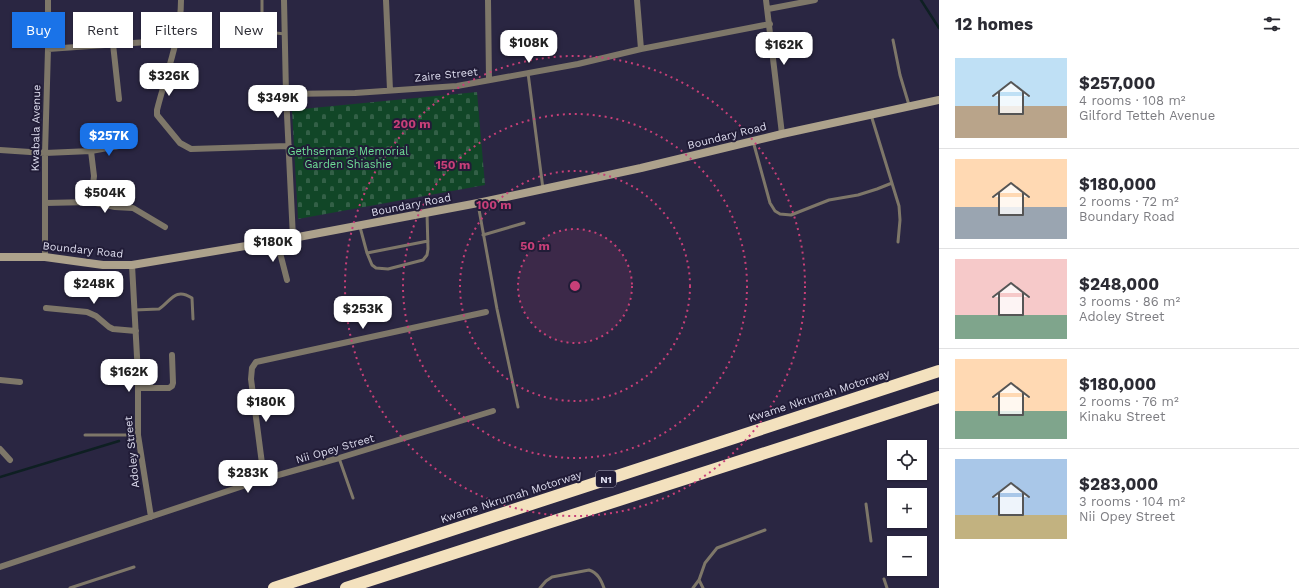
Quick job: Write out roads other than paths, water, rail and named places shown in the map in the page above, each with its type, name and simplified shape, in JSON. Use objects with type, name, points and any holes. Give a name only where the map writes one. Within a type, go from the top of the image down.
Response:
[{"type":"highway","name":"Kwame Nkrumah Motorway","points":[[274,588],[939,371]]},
{"type":"highway","name":"N1","points":[[346,588],[939,397]]},
{"type":"main road","name":"Boundary Road","points":[[0,257],[45,257],[103,265],[132,266],[277,241],[478,203],[641,168],[782,134],[939,100]]},
{"type":"street","name":"Kwabala Avenue","points":[[45,257],[45,153],[48,0]]},
{"type":"street","points":[[181,0],[181,12]]},
{"type":"street","points":[[284,0],[286,94],[293,238]]},
{"type":"street","points":[[386,0],[390,90]]},
{"type":"street","points":[[488,0],[489,80]]},
{"type":"street","points":[[637,0],[641,49]]},
{"type":"street","points":[[766,0],[782,134]]},
{"type":"street","points":[[768,9],[815,0]]},
{"type":"street","name":"Zaire Street","points":[[286,94],[355,92],[457,86],[528,74],[641,49],[770,24]]},
{"type":"street","points":[[48,49],[73,47]]},
{"type":"street","points":[[114,48],[120,99]]},
{"type":"street","points":[[174,48],[157,110],[157,115],[180,143],[191,149],[289,146]]},
{"type":"street","points":[[0,150],[45,153],[91,151],[124,145]]},
{"type":"street","points":[[91,151],[94,176],[91,202]]},
{"type":"street","points":[[45,203],[91,202],[115,207],[133,208],[165,227]]},
{"type":"street","points":[[277,241],[287,280]]},
{"type":"street","name":"Adoley Street","points":[[132,266],[136,331],[138,434],[150,517]]},
{"type":"street","points":[[46,308],[87,312],[96,316],[113,329],[136,331]]},
{"type":"street","points":[[264,479],[251,379],[252,368],[256,362],[486,312]]},
{"type":"street","points":[[138,388],[169,388],[172,386],[172,355]]},
{"type":"street","points":[[0,380],[20,382]]},
{"type":"street","name":"Nii Opey Street","points":[[0,567],[264,479],[339,458],[493,410]]},
{"type":"street","points":[[0,449],[10,460]]},
{"type":"lane","points":[[262,0],[262,29],[267,32],[285,34]]},
{"type":"lane","points":[[893,40],[900,75],[909,106]]},
{"type":"lane","points":[[528,74],[543,189]]},
{"type":"lane","points":[[871,115],[899,206],[900,220],[898,242]]},
{"type":"lane","points":[[753,141],[770,202],[775,211],[780,214],[791,215],[829,200],[877,189],[892,183]]},
{"type":"lane","points":[[478,203],[518,407]]},
{"type":"lane","points":[[359,226],[372,266],[376,268],[388,268],[423,260],[427,255],[427,213]]},
{"type":"lane","points":[[484,235],[524,223]]},
{"type":"lane","points":[[367,253],[428,241]]},
{"type":"lane","points":[[134,310],[159,308],[173,296],[179,294],[190,296],[192,298],[193,319]]},
{"type":"lane","points":[[85,435],[138,434]]},
{"type":"lane","points":[[339,458],[354,498]]},
{"type":"lane","points":[[866,504],[870,541]]},
{"type":"lane","points":[[693,588],[699,580],[705,563],[717,548],[765,530]]},
{"type":"lane","points":[[70,588],[134,567]]},
{"type":"lane","points":[[540,588],[552,577],[590,570],[595,572],[599,577],[604,588]]},
{"type":"lane","points":[[884,579],[887,588]]},
{"type":"lane","points":[[699,580],[703,588]]},
{"type":"waterway","points":[[921,0],[939,28]]},
{"type":"waterway","points":[[0,477],[119,441]]},
{"type":"park label","name":"Gethsemane Memorial Garden Shiashie","points":[[348,157]]}]
